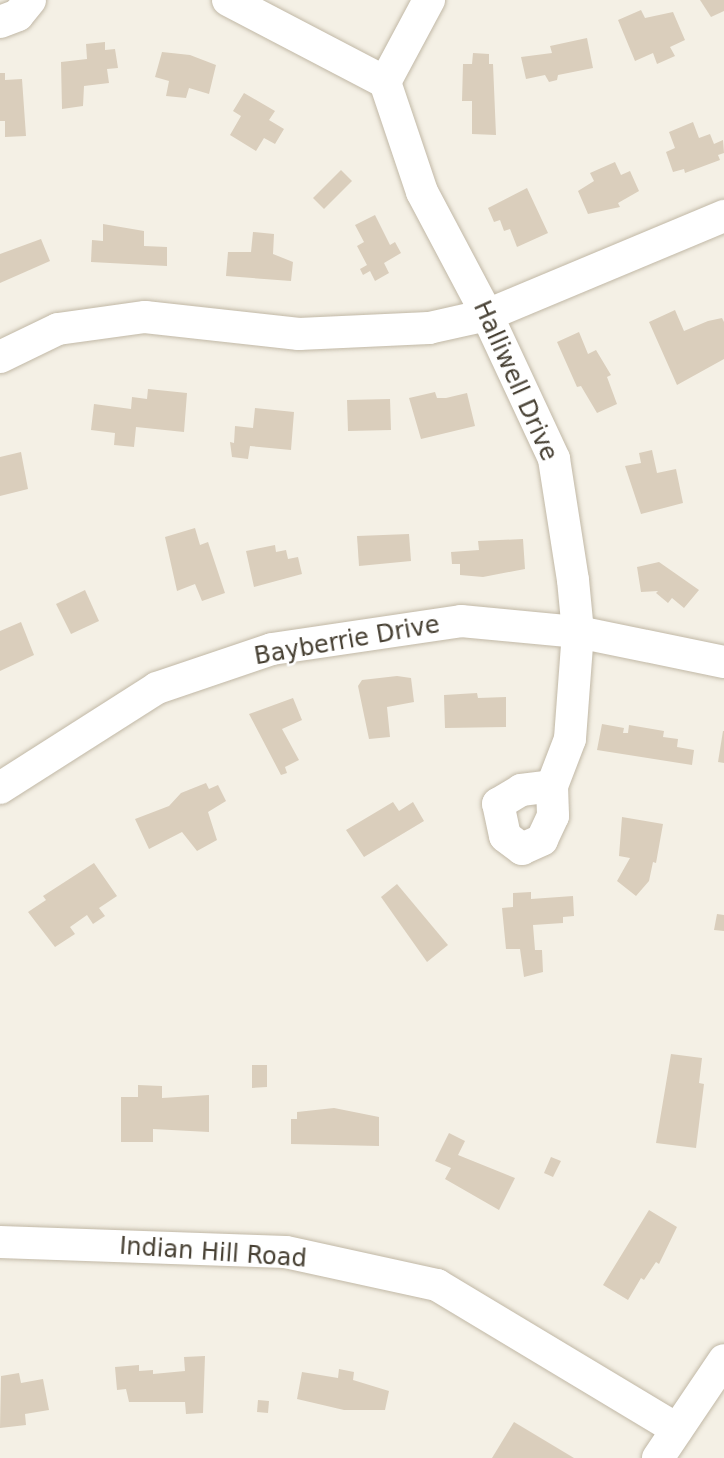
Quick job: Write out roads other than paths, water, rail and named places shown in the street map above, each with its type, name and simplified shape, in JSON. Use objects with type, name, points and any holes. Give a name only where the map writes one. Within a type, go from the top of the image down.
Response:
[{"type":"street","points":[[0,22],[18,15],[30,0]]},
{"type":"street","points":[[228,0],[385,82],[429,0]]},
{"type":"street","name":"Halliwell Drive","points":[[385,82],[422,192],[487,316],[554,458],[578,632],[570,739],[552,786]]},
{"type":"street","points":[[0,357],[58,329],[145,317],[299,334],[429,328],[487,316],[724,216]]},
{"type":"street","name":"Bayberrie Drive","points":[[0,788],[157,688],[272,649],[461,621],[578,632],[724,662]]},
{"type":"street","name":"Indian Hill Road","points":[[0,1242],[286,1252],[437,1285],[677,1429]]},
{"type":"street","points":[[658,1458],[724,1360]]}]
